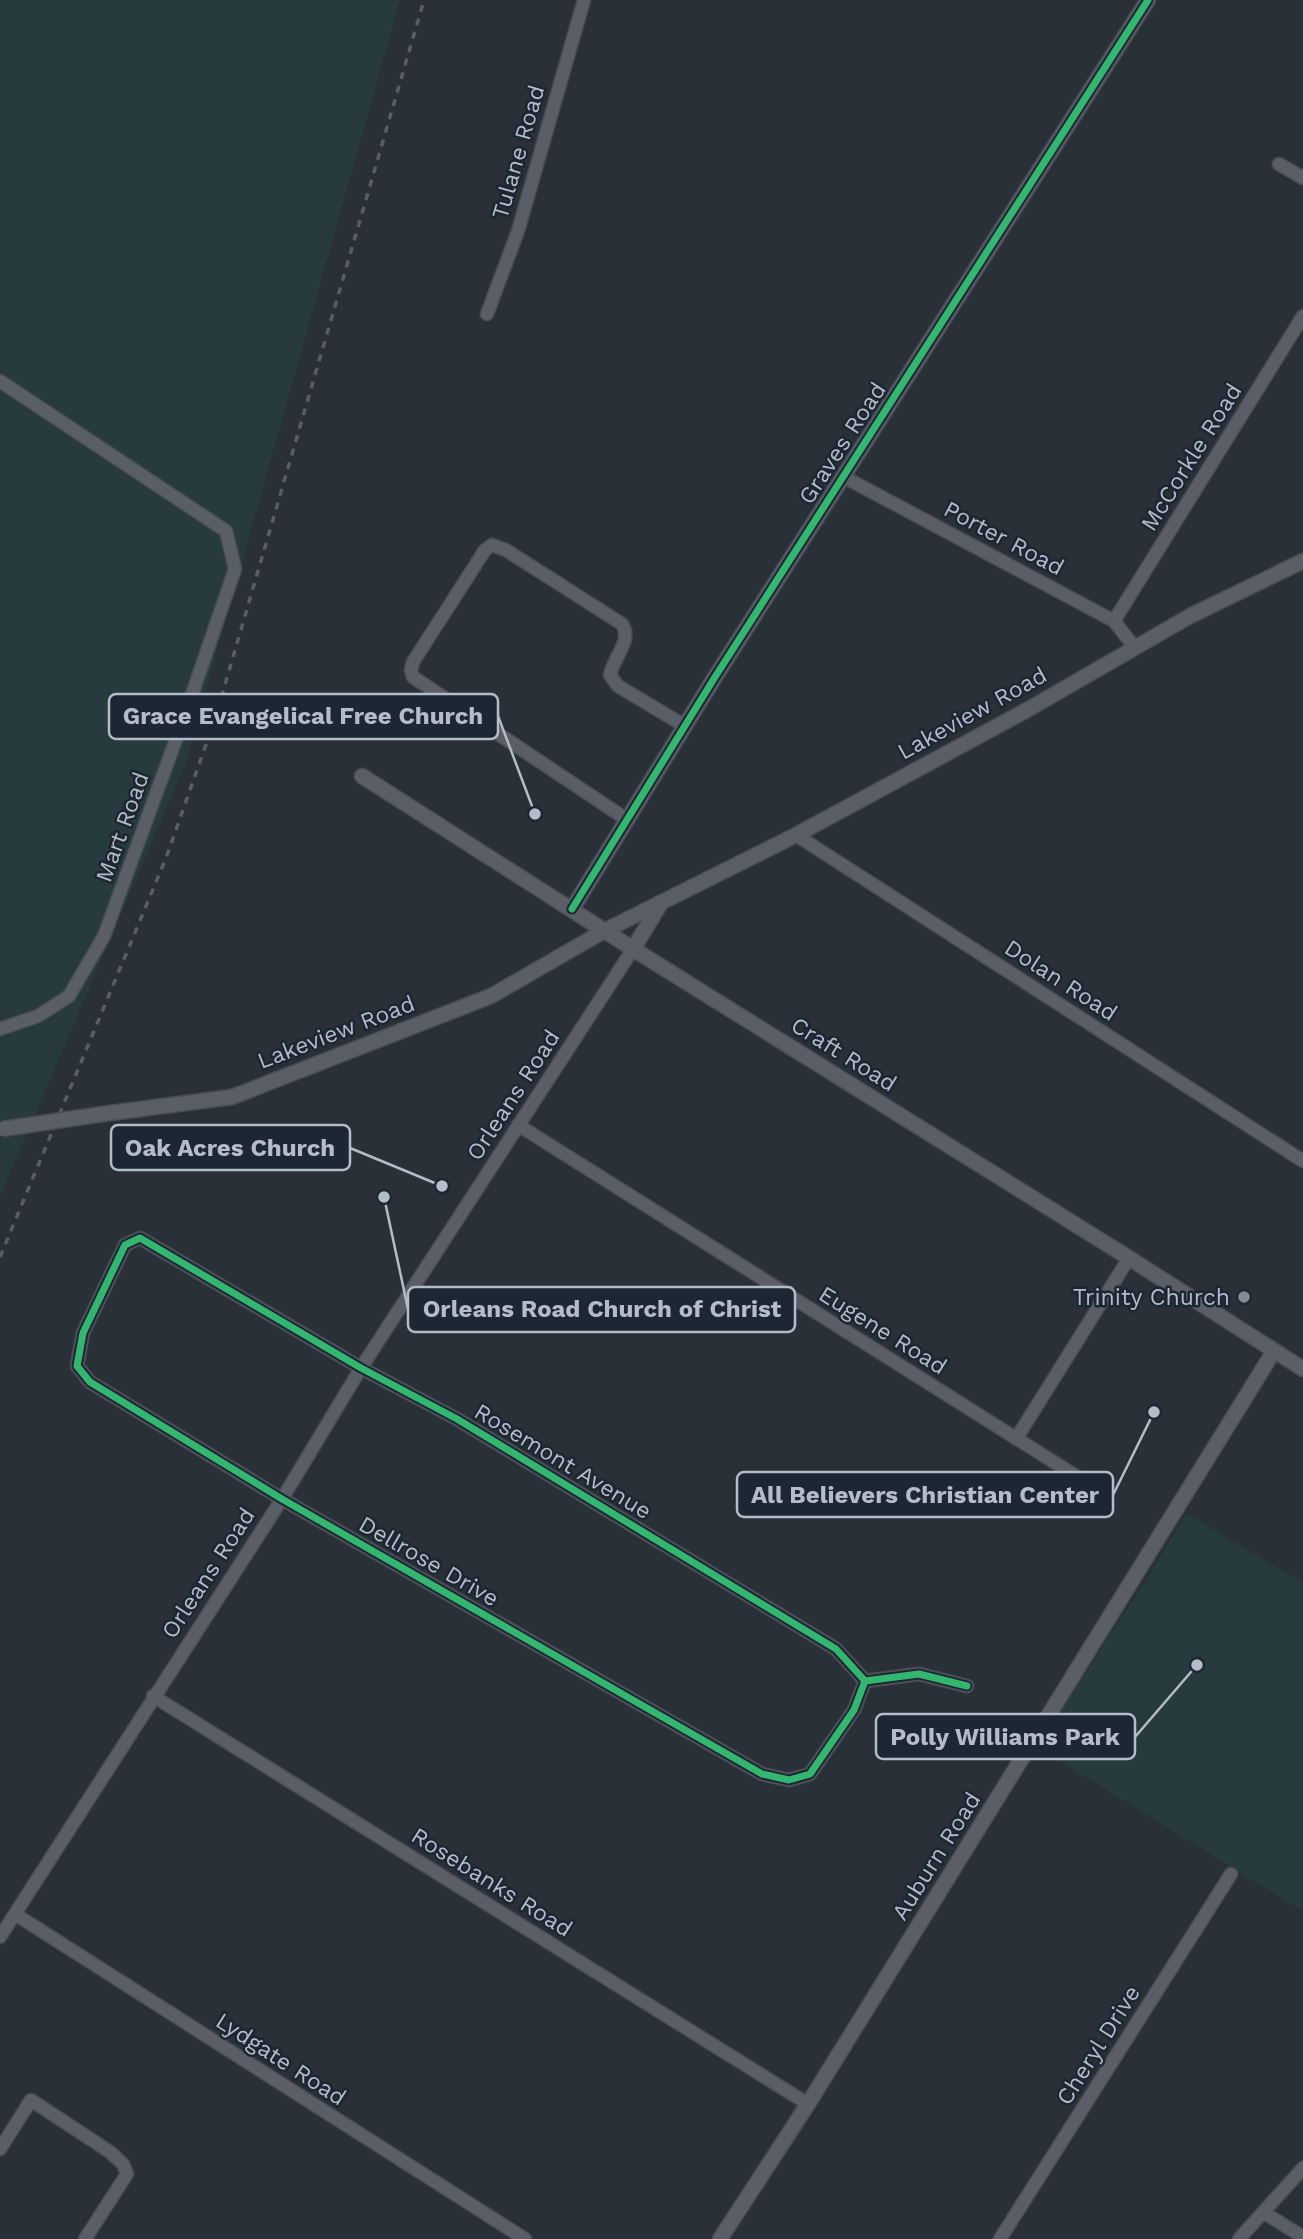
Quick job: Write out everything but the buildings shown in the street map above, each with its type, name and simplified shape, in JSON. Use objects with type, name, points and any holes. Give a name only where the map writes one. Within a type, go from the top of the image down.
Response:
[{"type":"street","name":"Tulane Road","points":[[487,314],[518,231],[584,0]]},
{"type":"street","name":"Graves Road","points":[[572,909],[626,819],[1147,0]]},
{"type":"street","points":[[1279,164],[1303,178]]},
{"type":"street","name":"McCorkle Road","points":[[1114,621],[1303,316]]},
{"type":"street","name":"Mart Road","points":[[0,381],[226,530],[235,569],[104,936],[69,996],[38,1016],[0,1029]]},
{"type":"street","name":"Porter Road","points":[[844,477],[1114,621],[1135,648]]},
{"type":"street","points":[[626,819],[412,677],[413,662],[485,550],[492,545],[506,550],[622,624],[627,632],[626,639],[612,662],[610,675],[618,686],[685,726]]},
{"type":"street","name":"Lakeview Road","points":[[1,1129],[232,1097],[491,996],[604,931],[796,835],[1027,710],[1191,616],[1303,561]]},
{"type":"street","name":"Craft Road","points":[[362,776],[604,931],[1303,1369]]},
{"type":"street","name":"Dolan Road","points":[[796,835],[1303,1161]]},
{"type":"street","points":[[633,949],[662,902]]},
{"type":"street","name":"Orleans Road","points":[[0,1937],[282,1499],[361,1368],[633,949]]},
{"type":"street","name":"Eugene Road","points":[[518,1125],[1084,1481]]},
{"type":"street","name":"Rosemont Avenue","points":[[140,1238],[361,1368],[457,1419],[836,1649],[866,1681]]},
{"type":"street","name":"Dellrose Drive","points":[[140,1238],[125,1245],[83,1333],[77,1366],[90,1382],[282,1499],[762,1774],[789,1780],[810,1774],[854,1710],[866,1681]]},
{"type":"street","points":[[1016,1439],[1129,1258]]},
{"type":"street","name":"Auburn Road","points":[[720,2239],[808,2104],[1274,1351]]},
{"type":"street","points":[[866,1681],[919,1674],[967,1686]]},
{"type":"street","name":"Rosebanks Road","points":[[153,1696],[808,2104]]},
{"type":"street","name":"Cheryl Drive","points":[[1000,2239],[1231,1874]]},
{"type":"street","name":"Lydgate Road","points":[[15,1914],[525,2239]]},
{"type":"street","points":[[0,2149],[31,2100],[110,2152],[123,2164],[127,2174],[85,2239]]},
{"type":"street","points":[[1239,2239],[1303,2168]]},
{"type":"street","points":[[1263,2212],[1303,2237]]},
{"type":"green space","points":[[0,0],[400,0],[185,765],[0,1196]]},
{"type":"green space","points":[[1186,1513],[1303,1583],[1303,1911],[1037,1747],[1151,1573]]},
{"type":"railway","points":[[0,1257],[166,858],[215,719],[424,0]]},
{"type":"cycle path","points":[[572,909],[715,677],[1148,0]]},
{"type":"cycle path","points":[[865,1681],[854,1710],[810,1774],[789,1780],[762,1774],[282,1499],[90,1382],[77,1366],[83,1333],[125,1245],[140,1238],[361,1368],[457,1419],[836,1649],[865,1681],[919,1674],[967,1686]]},
{"type":"place","name":"Grace Evangelical Free Church","points":[[535,814]]},
{"type":"place","name":"Oak Acres Church","points":[[442,1186]]},
{"type":"place","name":"Orleans Road Church of Christ","points":[[384,1197]]},
{"type":"place","name":"Trinity Church","points":[[1244,1297]]},
{"type":"place","name":"All Believers Christian Center","points":[[1154,1412]]},
{"type":"place","name":"Polly Williams Park","points":[[1197,1665]]}]
